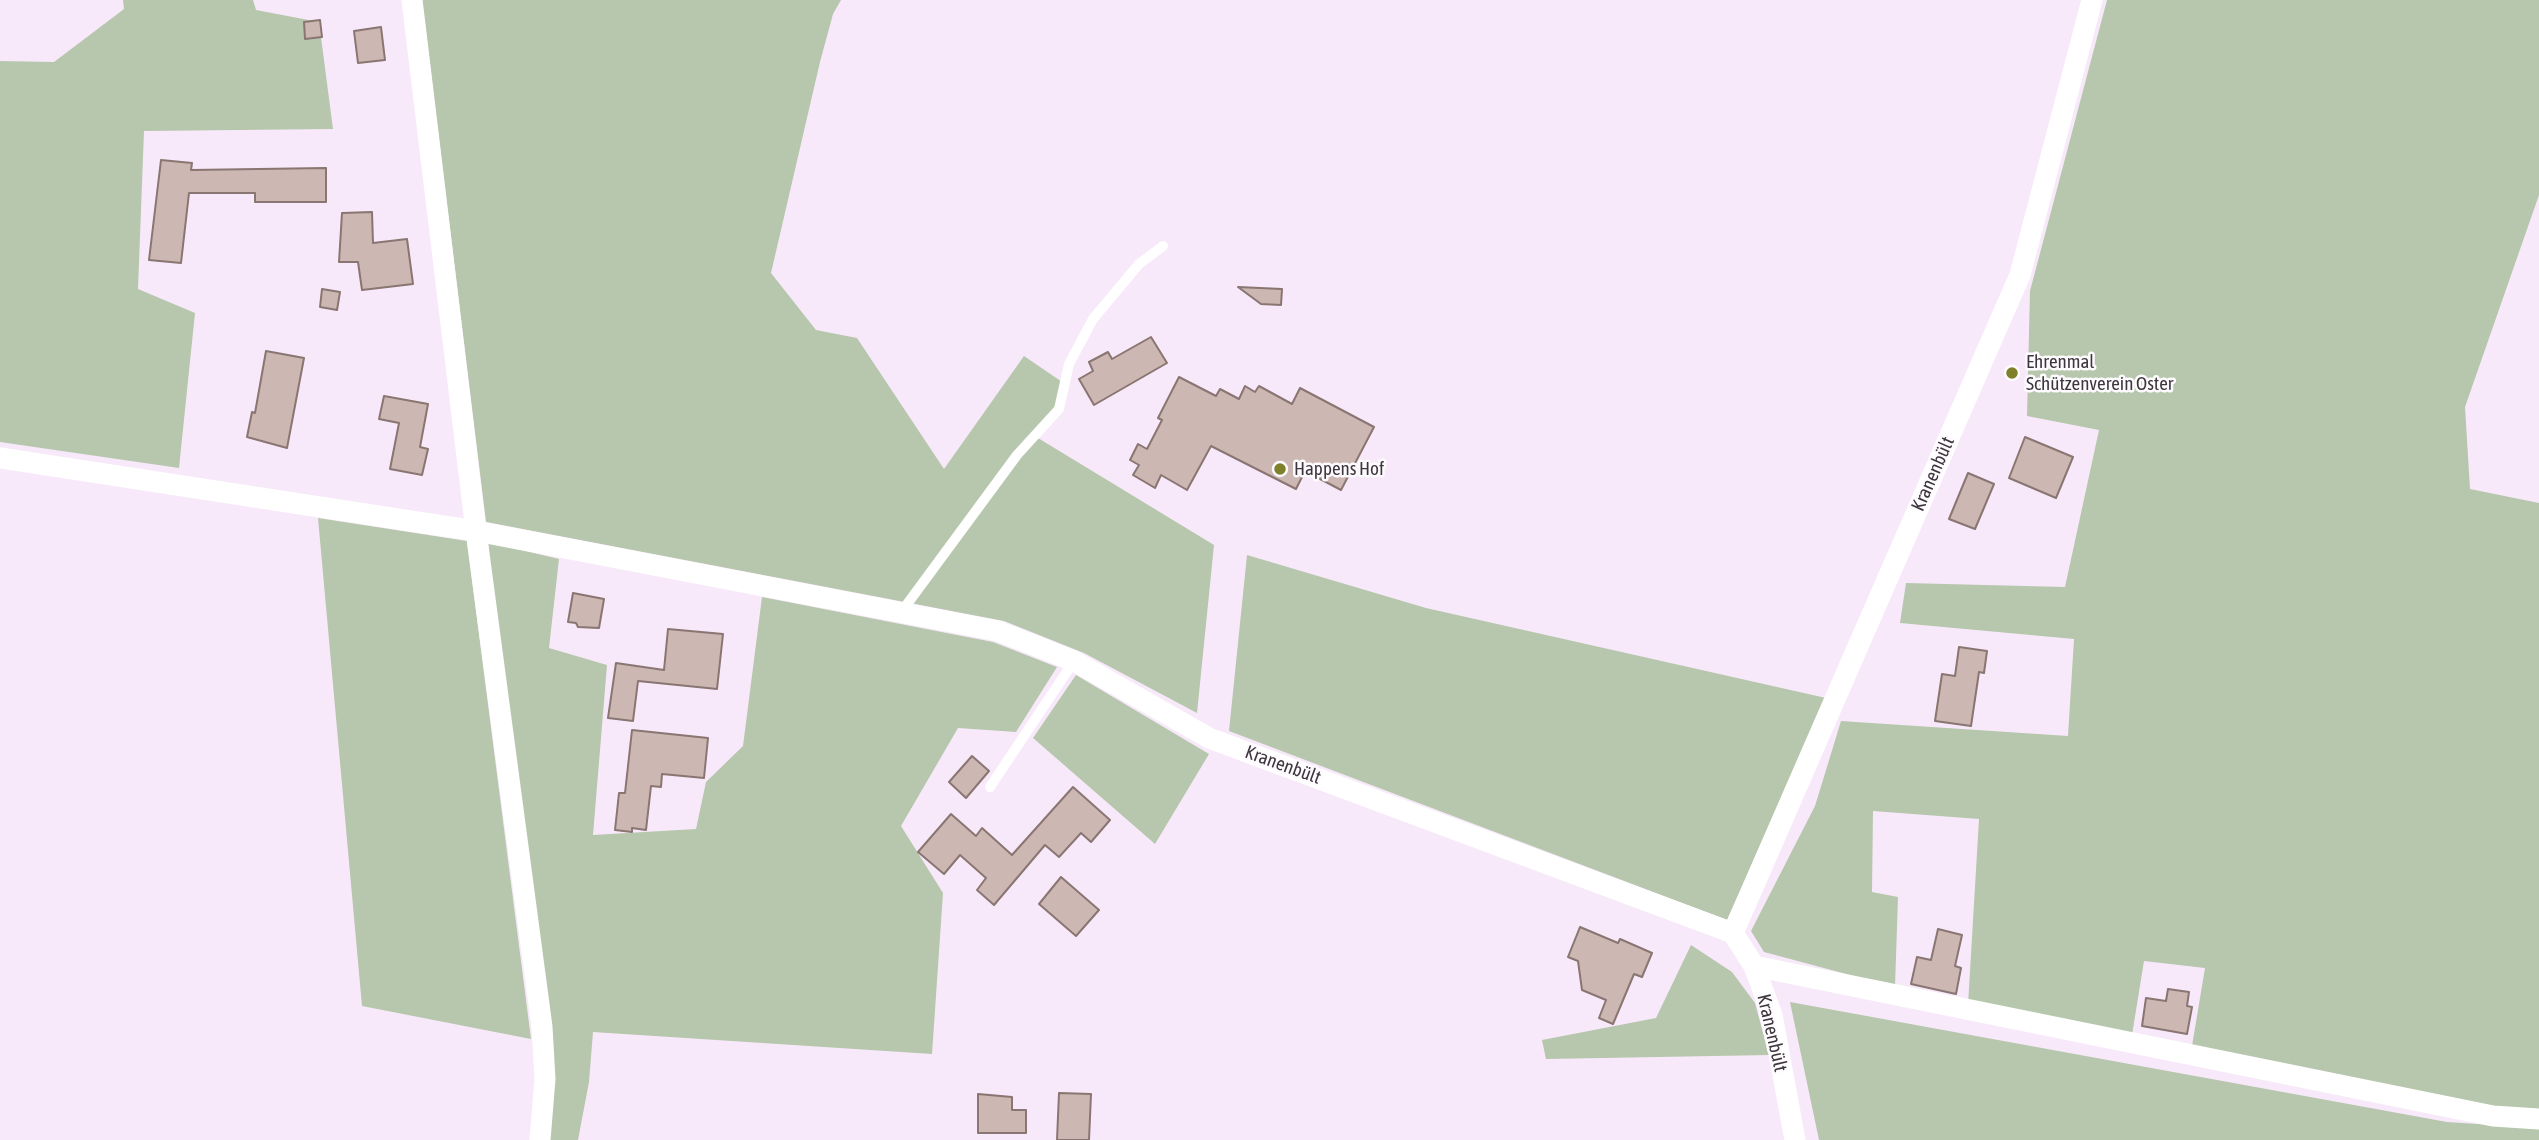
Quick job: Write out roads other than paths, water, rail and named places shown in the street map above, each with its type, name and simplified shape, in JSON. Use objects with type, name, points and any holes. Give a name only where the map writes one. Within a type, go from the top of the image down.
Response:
[{"type":"street","points":[[412,0],[476,531],[542,1027],[545,1079],[540,1140]]},
{"type":"street","name":"Kranenbült","points":[[1733,933],[2020,275],[2092,0]]},
{"type":"street","name":"Kranenbült","points":[[0,458],[476,531],[998,631],[1074,661],[1209,738],[1733,933],[1754,966],[1772,1015],[1795,1140]]},
{"type":"street","points":[[1754,966],[2493,1116],[2539,1119]]},
{"type":"lane","points":[[902,611],[1017,455],[1059,409],[1069,365],[1093,319],[1139,264],[1163,246]]},
{"type":"lane","points":[[990,787],[1074,661]]},
{"type":"place","name":"Ehrenmal Schützenverein Oster","points":[[2012,373]]},
{"type":"place","name":"Happens Hof","points":[[1280,469]]}]
